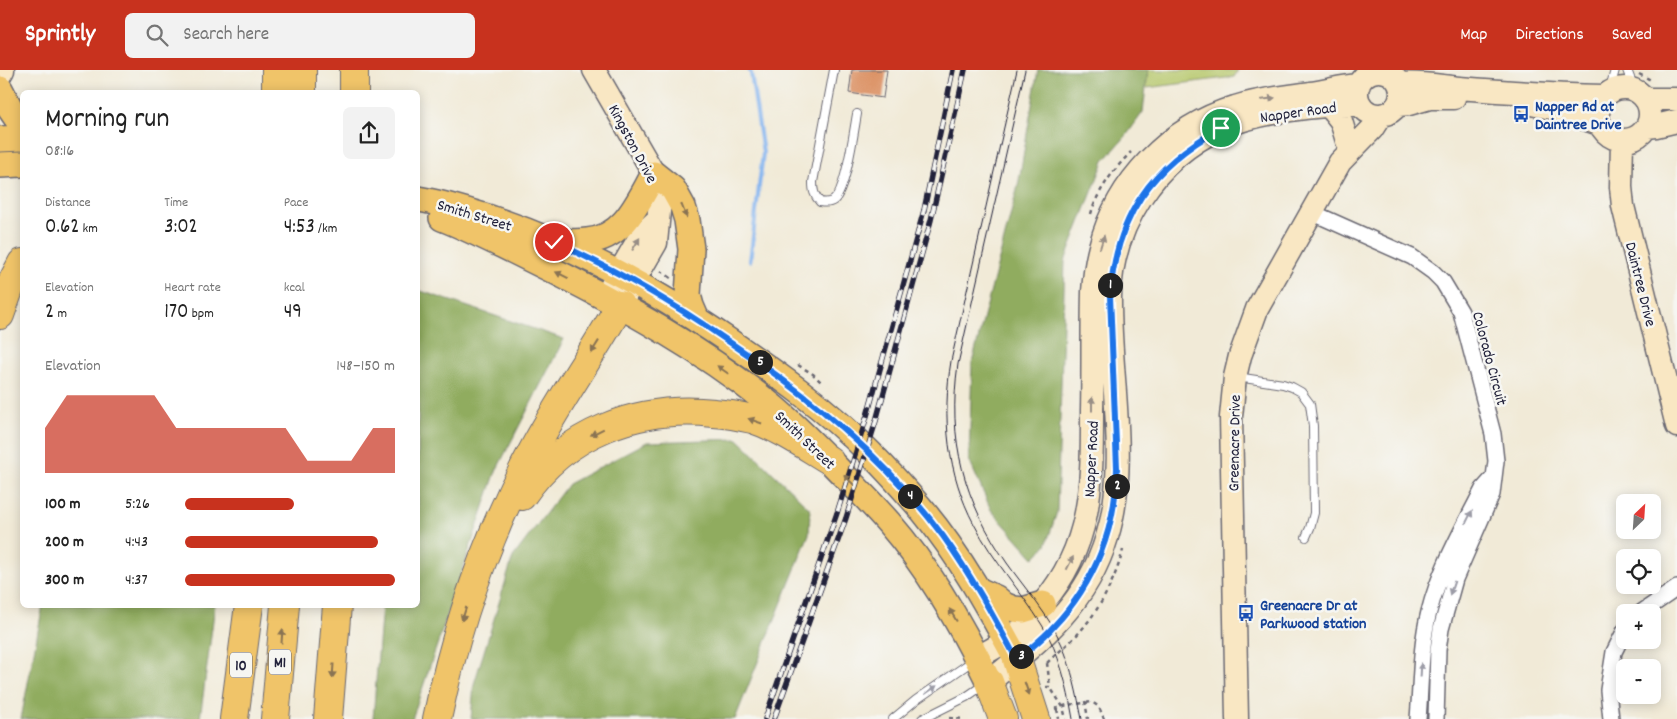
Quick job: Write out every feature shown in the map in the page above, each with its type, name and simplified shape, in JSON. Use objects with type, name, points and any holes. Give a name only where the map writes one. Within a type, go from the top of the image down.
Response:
[{"type":"highway","points":[[276,70],[276,90]]},
{"type":"highway","points":[[302,70],[302,90]]},
{"type":"highway","points":[[354,70],[354,90]]},
{"type":"highway","points":[[0,315],[11,284],[20,267]]},
{"type":"highway","points":[[436,719],[463,617],[496,527],[517,481],[613,301]]},
{"type":"highway","points":[[496,527],[530,485],[561,454],[596,432],[634,418],[656,413],[700,411],[751,419],[786,434],[829,460]]},
{"type":"highway","name":"10","points":[[234,719],[249,608]]},
{"type":"highway","name":"M1","points":[[275,719],[285,608]]},
{"type":"highway","points":[[328,719],[337,608]]},
{"type":"highway","points":[[1012,650],[1049,711]]},
{"type":"highway","points":[[989,682],[1003,719]]},
{"type":"main road","points":[[0,75],[3,70]]},
{"type":"main road","name":"Kingston Drive","points":[[594,70],[654,174],[660,201],[656,243],[626,277],[613,301]]},
{"type":"main road","name":"Napper Road","points":[[989,682],[1054,590],[1078,546],[1089,502],[1092,459],[1093,292],[1100,245],[1118,203],[1131,183],[1158,151],[1195,124],[1215,114],[1260,100],[1381,89],[1416,82],[1425,77],[1555,95],[1607,94]]},
{"type":"main road","points":[[1636,86],[1650,112],[1647,126],[1636,137],[1622,140],[1608,135],[1600,124],[1598,109],[1607,94],[1622,88],[1636,86],[1677,99]]},
{"type":"main road","points":[[0,89],[20,123]]},
{"type":"main road","name":"Napper Road","points":[[977,658],[1012,650],[1053,628],[1074,603],[1093,571],[1106,540],[1116,496],[1117,461],[1110,296],[1111,274],[1115,254],[1129,218],[1150,183],[1177,156],[1221,128],[1242,120],[1307,108],[1329,106],[1381,89],[1409,104],[1430,98],[1524,103],[1556,110],[1600,124]]},
{"type":"main road","name":"Greenacre Drive","points":[[1237,719],[1231,425],[1236,377],[1247,335],[1257,308],[1340,162],[1347,141],[1381,89]]},
{"type":"main road","name":"Greenacre Drive","points":[[1340,162],[1372,129],[1381,89]]},
{"type":"main road","points":[[1329,106],[1341,121],[1347,141]]},
{"type":"main road","points":[[1647,126],[1677,121]]},
{"type":"main road","points":[[0,139],[20,138]]},
{"type":"main road","name":"Daintree Drive","points":[[1622,140],[1621,186],[1623,206],[1677,426]]},
{"type":"main road","points":[[0,164],[20,164]]},
{"type":"main road","points":[[554,242],[588,241],[605,236],[620,228],[632,213],[654,174],[673,189],[683,207],[687,220],[691,248],[688,295],[690,306],[697,320]]},
{"type":"main road","name":"Smith Street","points":[[420,199],[443,203],[518,228],[554,242],[626,277],[697,320],[791,385],[840,425],[870,453],[937,529],[966,570],[1012,650]]},
{"type":"main road","name":"Smith Street","points":[[420,205],[435,215],[490,239],[613,301],[669,334],[737,379],[796,426],[868,500],[907,546],[945,602],[989,682]]},
{"type":"main road","points":[[978,590],[996,598],[1014,610],[1023,610],[1043,604]]},
{"type":"street","name":"Colorado Circuit","points":[[1311,212],[1412,257],[1433,272],[1443,282],[1461,312],[1494,442],[1496,461],[1492,494],[1455,580],[1444,612],[1438,650],[1436,719]]},
{"type":"street","points":[[1418,719],[1424,634],[1434,595],[1446,562],[1483,489],[1493,478]]},
{"type":"street","points":[[1654,604],[1677,588]]},
{"type":"street","points":[[1610,719],[1608,690],[1616,648]]},
{"type":"lane","points":[[834,70],[813,190],[820,202],[827,203],[833,201],[839,195],[849,157],[857,114]]},
{"type":"lane","points":[[1607,94],[1615,70]]},
{"type":"lane","points":[[1236,377],[1292,387],[1301,392],[1310,404],[1313,426],[1314,513],[1306,537]]},
{"type":"lane","points":[[892,719],[977,658]]},
{"type":"lane","points":[[922,719],[966,697],[989,682]]},
{"type":"path","points":[[1091,215],[1093,206],[1114,168],[1134,149]]},
{"type":"path","points":[[798,365],[813,374],[826,387]]},
{"type":"path","points":[[1045,658],[1050,686],[1063,706],[1066,719]]},
{"type":"path","points":[[1044,687],[1050,686]]},
{"type":"path","points":[[1049,711],[1085,701],[1096,703],[1104,719]]},
{"type":"path","points":[[1085,701],[1088,719]]},
{"type":"path","points":[[1049,711],[1060,719]]},
{"type":"path","points":[[945,719],[965,719]]},
{"type":"green space","points":[[1038,70],[1148,70],[1143,112],[1126,136],[1104,161],[1065,261],[1057,512],[1046,545],[1034,558],[991,510],[969,460],[972,363],[1018,186]]},
{"type":"green space","points":[[1148,70],[1238,70],[1234,77],[1146,88]]},
{"type":"green space","points":[[420,291],[564,339],[496,471],[412,719],[373,719],[382,608],[420,608]]},
{"type":"green space","points":[[738,439],[810,509],[809,534],[735,719],[471,719],[474,684],[513,557],[568,484],[647,442]]},
{"type":"green space","points":[[42,608],[215,608],[200,719],[21,719]]},
{"type":"building","points":[[852,70],[887,70],[883,98],[849,93]]},
{"type":"waterway","points":[[749,70],[763,153],[750,261]]},
{"type":"tram line","points":[[1017,70],[951,361],[948,382],[947,424],[952,465],[965,505],[990,551],[1034,612],[1054,647],[1062,670],[1073,719]]},
{"type":"tram line","points":[[1025,70],[958,364],[955,392],[957,444],[962,469],[970,493],[992,540],[1057,634],[1066,654],[1082,719]]},
{"type":"railway","points":[[765,719],[837,513],[867,416],[924,210],[953,70]]},
{"type":"railway","points":[[774,719],[846,518],[876,421],[931,220],[965,70]]},
{"type":"place","name":"Napper Rd at Daintree Drive","points":[[1521,114]]},
{"type":"place","name":"Greenacre Dr at Parkwood station","points":[[1246,613]]},
{"type":"route","points":[[554,242],[588,257],[651,290],[761,363],[823,410],[870,453],[942,535],[978,590],[1017,660],[1053,628],[1074,603],[1101,554],[1111,524],[1116,496],[1117,453],[1110,296],[1111,274],[1121,236],[1129,218],[1150,183],[1177,156],[1221,128]]}]
